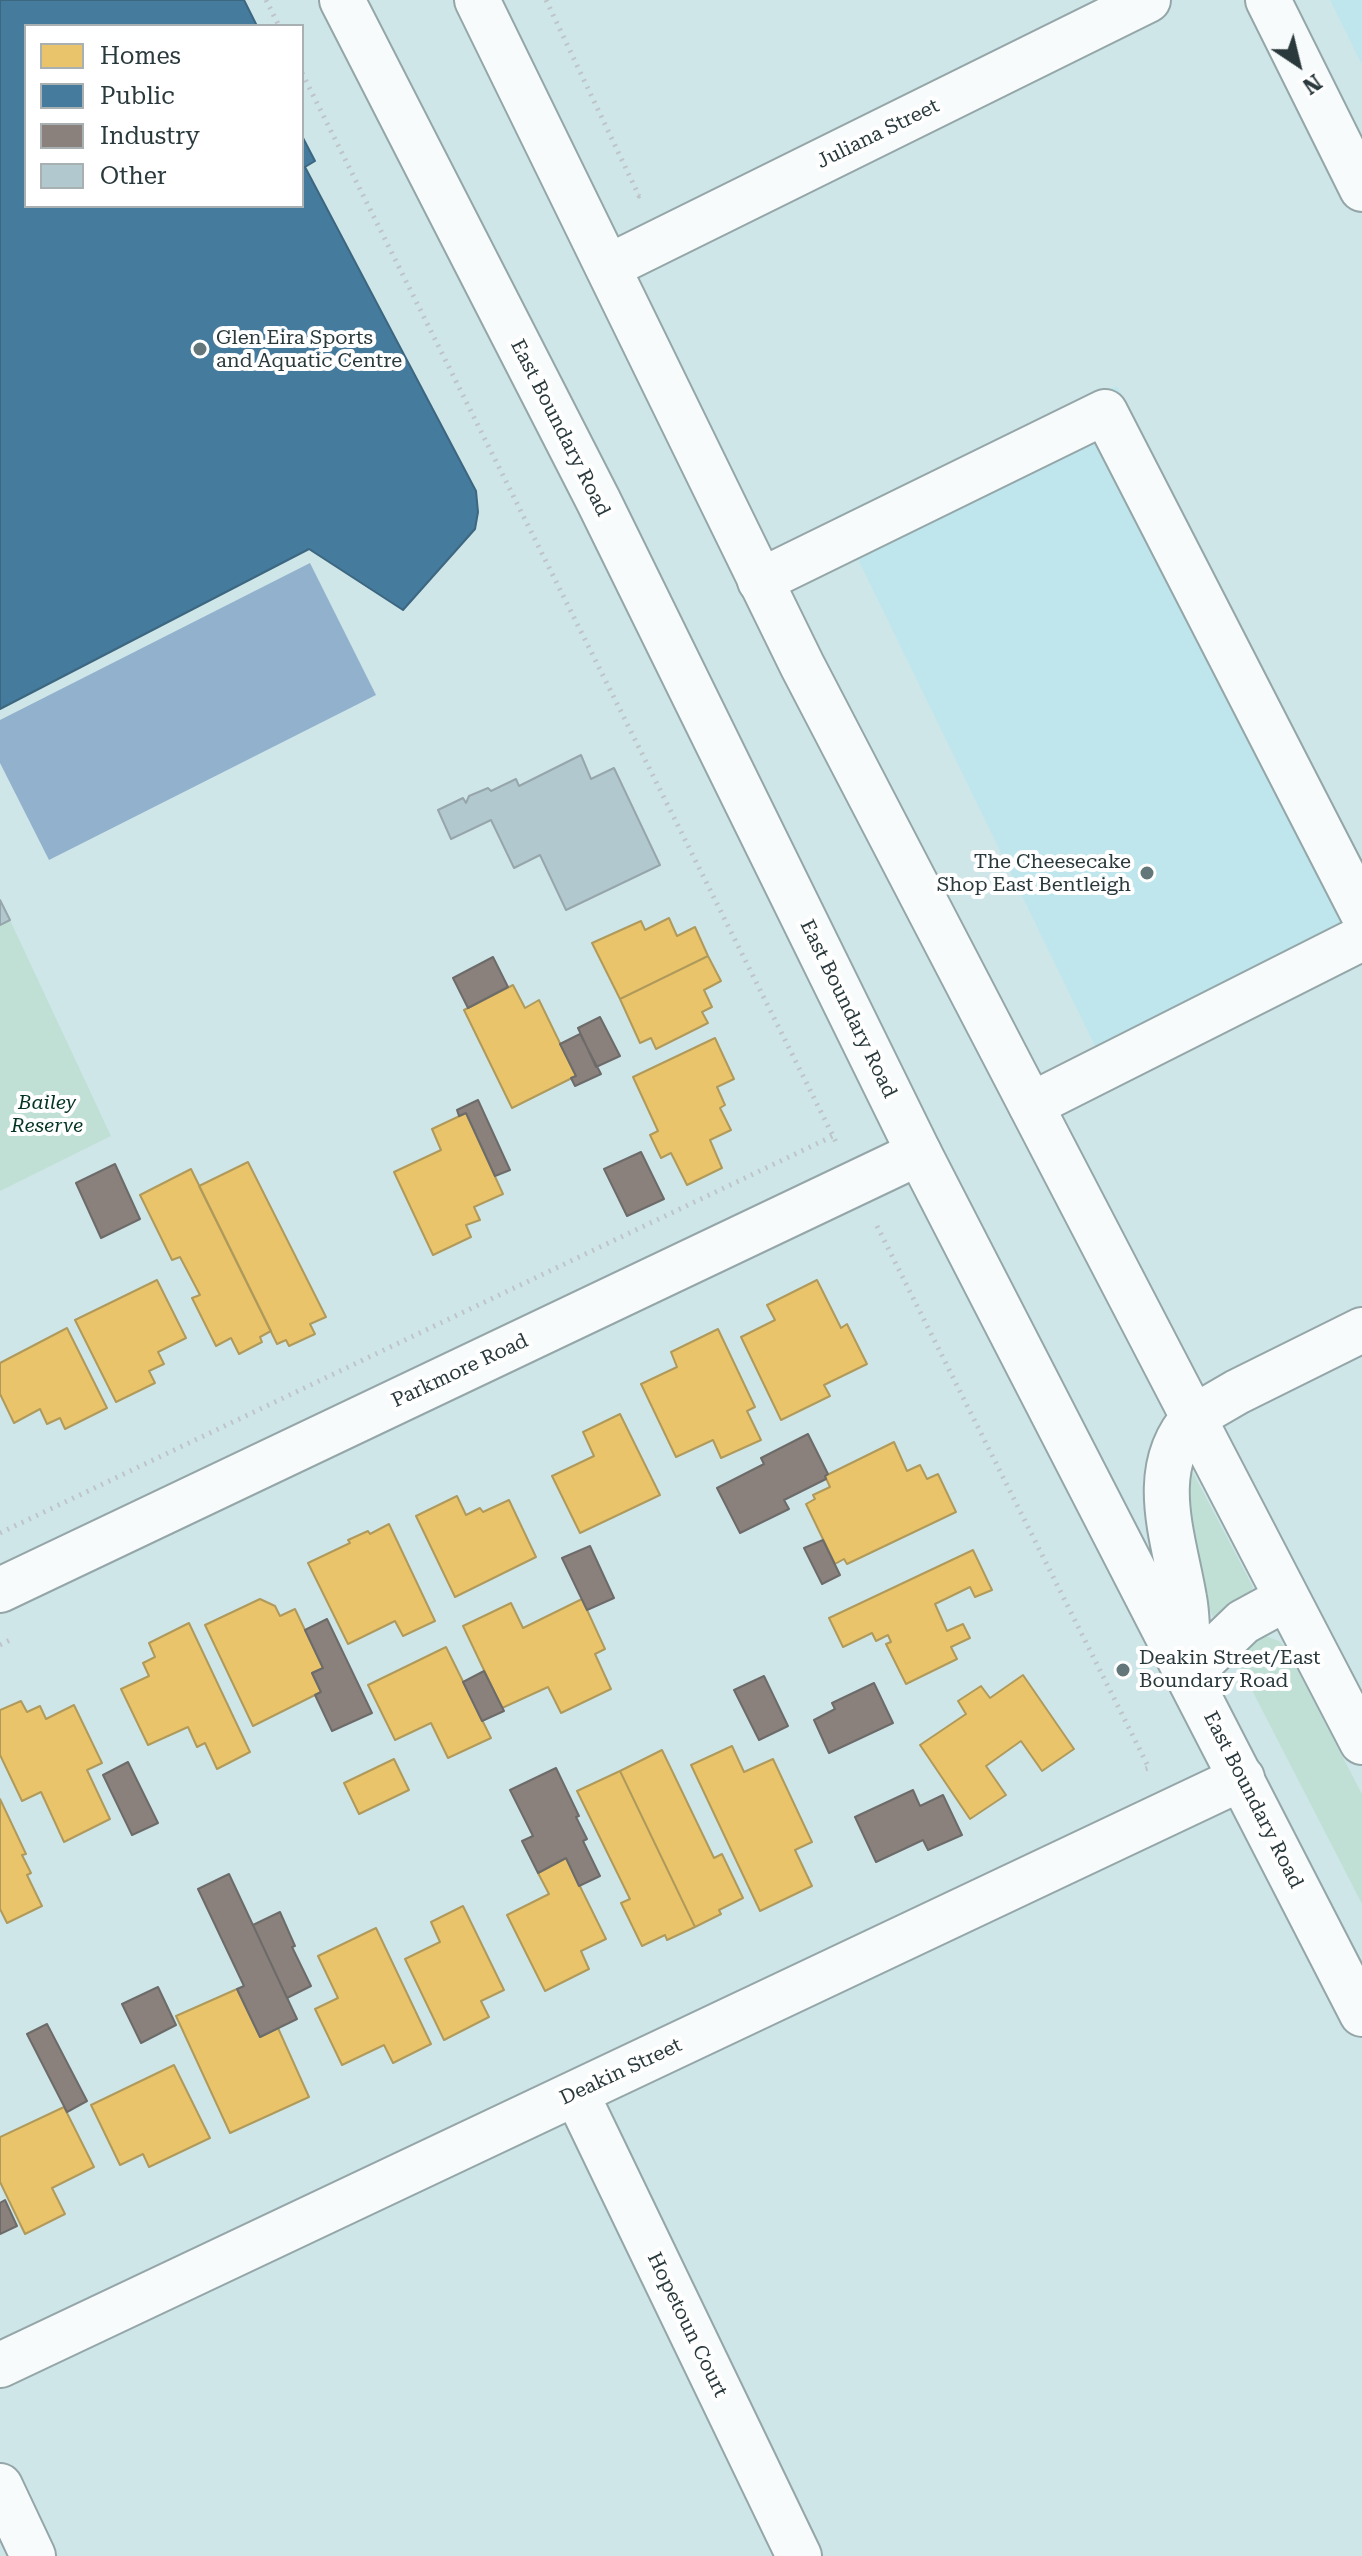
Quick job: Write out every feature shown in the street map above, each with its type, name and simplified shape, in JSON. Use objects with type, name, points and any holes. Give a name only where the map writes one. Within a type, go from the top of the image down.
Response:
[{"type":"main road","name":"East Boundary Road","points":[[342,0],[604,514],[919,1153],[1362,2014]]},
{"type":"main road","points":[[477,0],[760,581],[1362,1742]]},
{"type":"main road","name":"Juliana Street","points":[[608,267],[1148,0]]},
{"type":"main road","points":[[1268,0],[1362,189]]},
{"type":"main road","points":[[760,581],[1105,412],[1362,912]]},
{"type":"main road","points":[[1031,1105],[1362,938]]},
{"type":"main road","name":"Parkmore Road","points":[[0,1590],[919,1153]]},
{"type":"main road","points":[[1189,1674],[1185,1600],[1170,1540],[1167,1492],[1171,1451],[1180,1432],[1194,1417],[1237,1392],[1362,1330]]},
{"type":"main road","points":[[1189,1674],[1243,1622],[1287,1598]]},
{"type":"main road","name":"Deakin Street","points":[[0,2365],[1242,1778]]},
{"type":"main road","name":"Hopetoun Court","points":[[576,2093],[799,2556]]},
{"type":"main road","points":[[0,2486],[33,2556]]},
{"type":"path","points":[[266,0],[278,24]]},
{"type":"path","points":[[546,0],[639,196],[654,189]]},
{"type":"path","points":[[304,77],[1149,1768],[1134,1774]]},
{"type":"path","points":[[0,1533],[833,1136]]},
{"type":"shaded area","points":[[1330,0],[1362,0],[1362,65]]},
{"type":"shaded area","points":[[1117,386],[1362,865],[1362,964],[1111,1079],[837,516]]},
{"type":"shaded area","points":[[310,563],[376,695],[49,860],[0,763],[0,720]]},
{"type":"green space","name":"Bailey Reserve","points":[[10,920],[111,1136],[0,1191],[0,925]]},
{"type":"green space","points":[[1186,1464],[1253,1587],[1215,1622],[1187,1550]]},
{"type":"green space","points":[[1263,1635],[1279,1641],[1286,1648],[1362,1794],[1362,1904],[1241,1669],[1237,1657],[1239,1647]]},
{"type":"building: Homes","points":[[669,918],[677,936],[695,927],[708,956],[620,999],[592,943],[641,921],[645,930]]},
{"type":"building: Homes","points":[[708,956],[721,981],[704,990],[712,1007],[702,1012],[708,1023],[656,1049],[651,1038],[640,1043],[620,999]]},
{"type":"building: Homes","points":[[513,985],[525,1008],[539,1000],[576,1076],[512,1108],[464,1010]]},
{"type":"building: Homes","points":[[715,1038],[734,1079],[717,1087],[725,1105],[720,1108],[731,1130],[710,1140],[722,1168],[687,1185],[671,1153],[661,1158],[650,1135],[658,1131],[633,1077]]},
{"type":"building: Homes","points":[[466,1113],[503,1194],[474,1207],[480,1220],[466,1225],[471,1237],[433,1255],[394,1172],[441,1150],[432,1129]]},
{"type":"building: Homes","points":[[248,1162],[326,1317],[310,1324],[315,1334],[289,1346],[286,1340],[277,1344],[199,1186]]},
{"type":"building: Homes","points":[[191,1169],[271,1331],[260,1337],[262,1342],[239,1354],[231,1338],[216,1346],[192,1298],[200,1295],[180,1257],[172,1260],[140,1195]]},
{"type":"building: Homes","points":[[157,1280],[186,1338],[158,1352],[164,1364],[149,1371],[155,1383],[116,1402],[75,1320]]},
{"type":"building: Homes","points":[[817,1280],[841,1328],[847,1324],[867,1364],[824,1385],[830,1396],[781,1420],[741,1337],[775,1320],[767,1305]]},
{"type":"building: Homes","points":[[67,1328],[107,1408],[65,1429],[60,1418],[47,1424],[40,1409],[14,1423],[0,1394],[0,1363]]},
{"type":"building: Homes","points":[[718,1329],[755,1407],[747,1411],[761,1440],[721,1458],[713,1440],[676,1457],[641,1384],[677,1367],[671,1352]]},
{"type":"building: Homes","points":[[620,1414],[660,1495],[580,1533],[552,1476],[594,1456],[583,1432]]},
{"type":"building: Homes","points":[[894,1442],[907,1471],[920,1465],[927,1479],[938,1474],[956,1512],[847,1564],[844,1559],[835,1564],[806,1504],[815,1499],[813,1495],[830,1487],[825,1476]]},
{"type":"building: Homes","points":[[457,1496],[466,1515],[480,1508],[483,1512],[509,1500],[536,1557],[455,1597],[416,1516]]},
{"type":"building: Homes","points":[[389,1524],[435,1621],[403,1636],[395,1621],[348,1644],[308,1563],[350,1543],[348,1540],[368,1531],[370,1534]]},
{"type":"building: Homes","points":[[973,1550],[992,1590],[975,1597],[970,1587],[935,1604],[947,1631],[963,1624],[970,1638],[951,1647],[957,1659],[906,1684],[886,1644],[891,1642],[888,1635],[876,1641],[872,1633],[843,1647],[829,1618]]},
{"type":"building: Homes","points":[[260,1599],[275,1606],[280,1616],[295,1609],[323,1668],[312,1673],[321,1692],[253,1726],[205,1625]]},
{"type":"building: Homes","points":[[582,1599],[605,1649],[595,1654],[611,1689],[561,1713],[548,1687],[502,1708],[463,1626],[511,1603],[523,1628]]},
{"type":"building: Homes","points":[[189,1623],[250,1752],[217,1769],[205,1743],[197,1747],[188,1727],[148,1745],[121,1689],[149,1676],[143,1663],[155,1657],[149,1643]]},
{"type":"building: Homes","points":[[446,1647],[491,1738],[448,1758],[431,1723],[395,1740],[368,1685]]},
{"type":"building: Homes","points":[[1023,1675],[1074,1749],[1042,1771],[1021,1741],[986,1766],[1006,1795],[970,1819],[920,1745],[966,1714],[958,1701],[981,1686],[990,1698]]},
{"type":"building: Homes","points":[[21,1701],[27,1712],[40,1706],[46,1719],[74,1705],[102,1763],[87,1770],[110,1819],[64,1842],[41,1792],[22,1801],[0,1755],[0,1710]]},
{"type":"building: Homes","points":[[732,1746],[744,1772],[773,1759],[812,1842],[795,1850],[812,1886],[760,1911],[691,1765]]},
{"type":"building: Homes","points":[[662,1750],[714,1858],[722,1854],[743,1898],[695,1927],[620,1771]]},
{"type":"building: Homes","points":[[394,1759],[409,1790],[359,1814],[344,1783]]},
{"type":"building: Homes","points":[[620,1771],[695,1927],[667,1940],[665,1935],[642,1946],[621,1903],[630,1899],[577,1791]]},
{"type":"building: Homes","points":[[0,1799],[26,1854],[22,1855],[31,1873],[27,1875],[42,1906],[7,1923],[0,1909]]},
{"type":"building: Homes","points":[[566,1858],[606,1939],[581,1951],[589,1969],[545,1991],[507,1915],[549,1894],[538,1873]]},
{"type":"building: Homes","points":[[463,1906],[504,1990],[481,2001],[489,2017],[444,2040],[405,1959],[440,1942],[431,1922]]},
{"type":"building: Homes","points":[[376,1928],[431,2044],[393,2063],[384,2045],[342,2065],[315,2009],[338,1998],[318,1956]]},
{"type":"building: Homes","points":[[237,1989],[260,2037],[278,2028],[309,2097],[230,2133],[176,2016]]},
{"type":"building: Homes","points":[[174,2065],[210,2138],[149,2167],[143,2154],[120,2165],[91,2105]]},
{"type":"building: Homes","points":[[64,2107],[94,2167],[52,2188],[65,2214],[25,2234],[0,2182],[0,2137]]},
{"type":"building: Public","name":"Glen Eira Sports and Aquatic Centre","points":[[0,0],[244,0],[256,24],[24,24],[24,208],[304,208],[304,140],[315,161],[305,167],[476,491],[478,512],[475,529],[403,610],[309,549],[0,709]]},
{"type":"building: Industry","points":[[493,957],[508,987],[468,1008],[453,978]]},
{"type":"building: Industry","points":[[600,1017],[620,1056],[596,1067],[578,1028]]},
{"type":"building: Industry","points":[[580,1034],[601,1074],[575,1086],[571,1078],[576,1076],[560,1044]]},
{"type":"building: Industry","points":[[478,1100],[510,1170],[495,1176],[466,1113],[459,1116],[457,1110]]},
{"type":"building: Industry","points":[[641,1152],[664,1199],[627,1216],[604,1169]]},
{"type":"building: Industry","points":[[115,1164],[140,1219],[101,1238],[76,1183]]},
{"type":"building: Industry","points":[[808,1434],[828,1474],[826,1479],[784,1500],[789,1509],[740,1533],[717,1488],[764,1464],[761,1458]]},
{"type":"building: Industry","points":[[823,1540],[840,1575],[822,1584],[804,1548]]},
{"type":"building: Industry","points":[[590,1546],[614,1598],[587,1610],[562,1558]]},
{"type":"building: Industry","points":[[327,1619],[372,1713],[332,1731],[315,1695],[321,1692],[312,1673],[323,1668],[305,1630]]},
{"type":"building: Industry","points":[[484,1671],[504,1711],[482,1721],[463,1682]]},
{"type":"building: Industry","points":[[764,1676],[788,1726],[759,1740],[734,1690]]},
{"type":"building: Industry","points":[[874,1683],[893,1723],[829,1753],[814,1720],[835,1709],[832,1703]]},
{"type":"building: Industry","points":[[128,1762],[158,1823],[132,1835],[103,1775]]},
{"type":"building: Industry","points":[[556,1768],[579,1816],[576,1817],[587,1839],[583,1841],[600,1876],[579,1886],[566,1858],[538,1873],[522,1841],[533,1836],[510,1790]]},
{"type":"building: Industry","points":[[913,1790],[920,1806],[943,1795],[962,1835],[928,1850],[923,1840],[876,1862],[855,1817]]},
{"type":"building: Industry","points":[[229,1874],[297,2019],[260,2037],[237,1989],[244,1986],[198,1889]]},
{"type":"building: Industry","points":[[280,1912],[295,1946],[292,1947],[311,1986],[287,1998],[253,1925]]},
{"type":"building: Industry","points":[[158,1987],[176,2025],[141,2043],[122,2004]]},
{"type":"building: Industry","points":[[47,2024],[87,2101],[67,2112],[27,2034]]},
{"type":"building: Industry","points":[[5,2200],[17,2226],[0,2234],[0,2203]]},
{"type":"building: Other","points":[[581,755],[591,779],[614,768],[660,865],[566,910],[540,855],[514,868],[491,820],[451,839],[438,810],[463,798],[466,803],[469,796],[488,788],[491,791],[516,779],[519,786]]},
{"type":"building: Other","points":[[0,900],[10,920],[0,925]]},
{"type":"place","name":"Glen Eira Sports and Aquatic Centre","points":[[200,349]]},
{"type":"place","name":"The Cheesecake Shop East Bentleigh","points":[[1147,873]]},
{"type":"place","name":"Deakin Street/East Boundary Road","points":[[1123,1670]]}]
